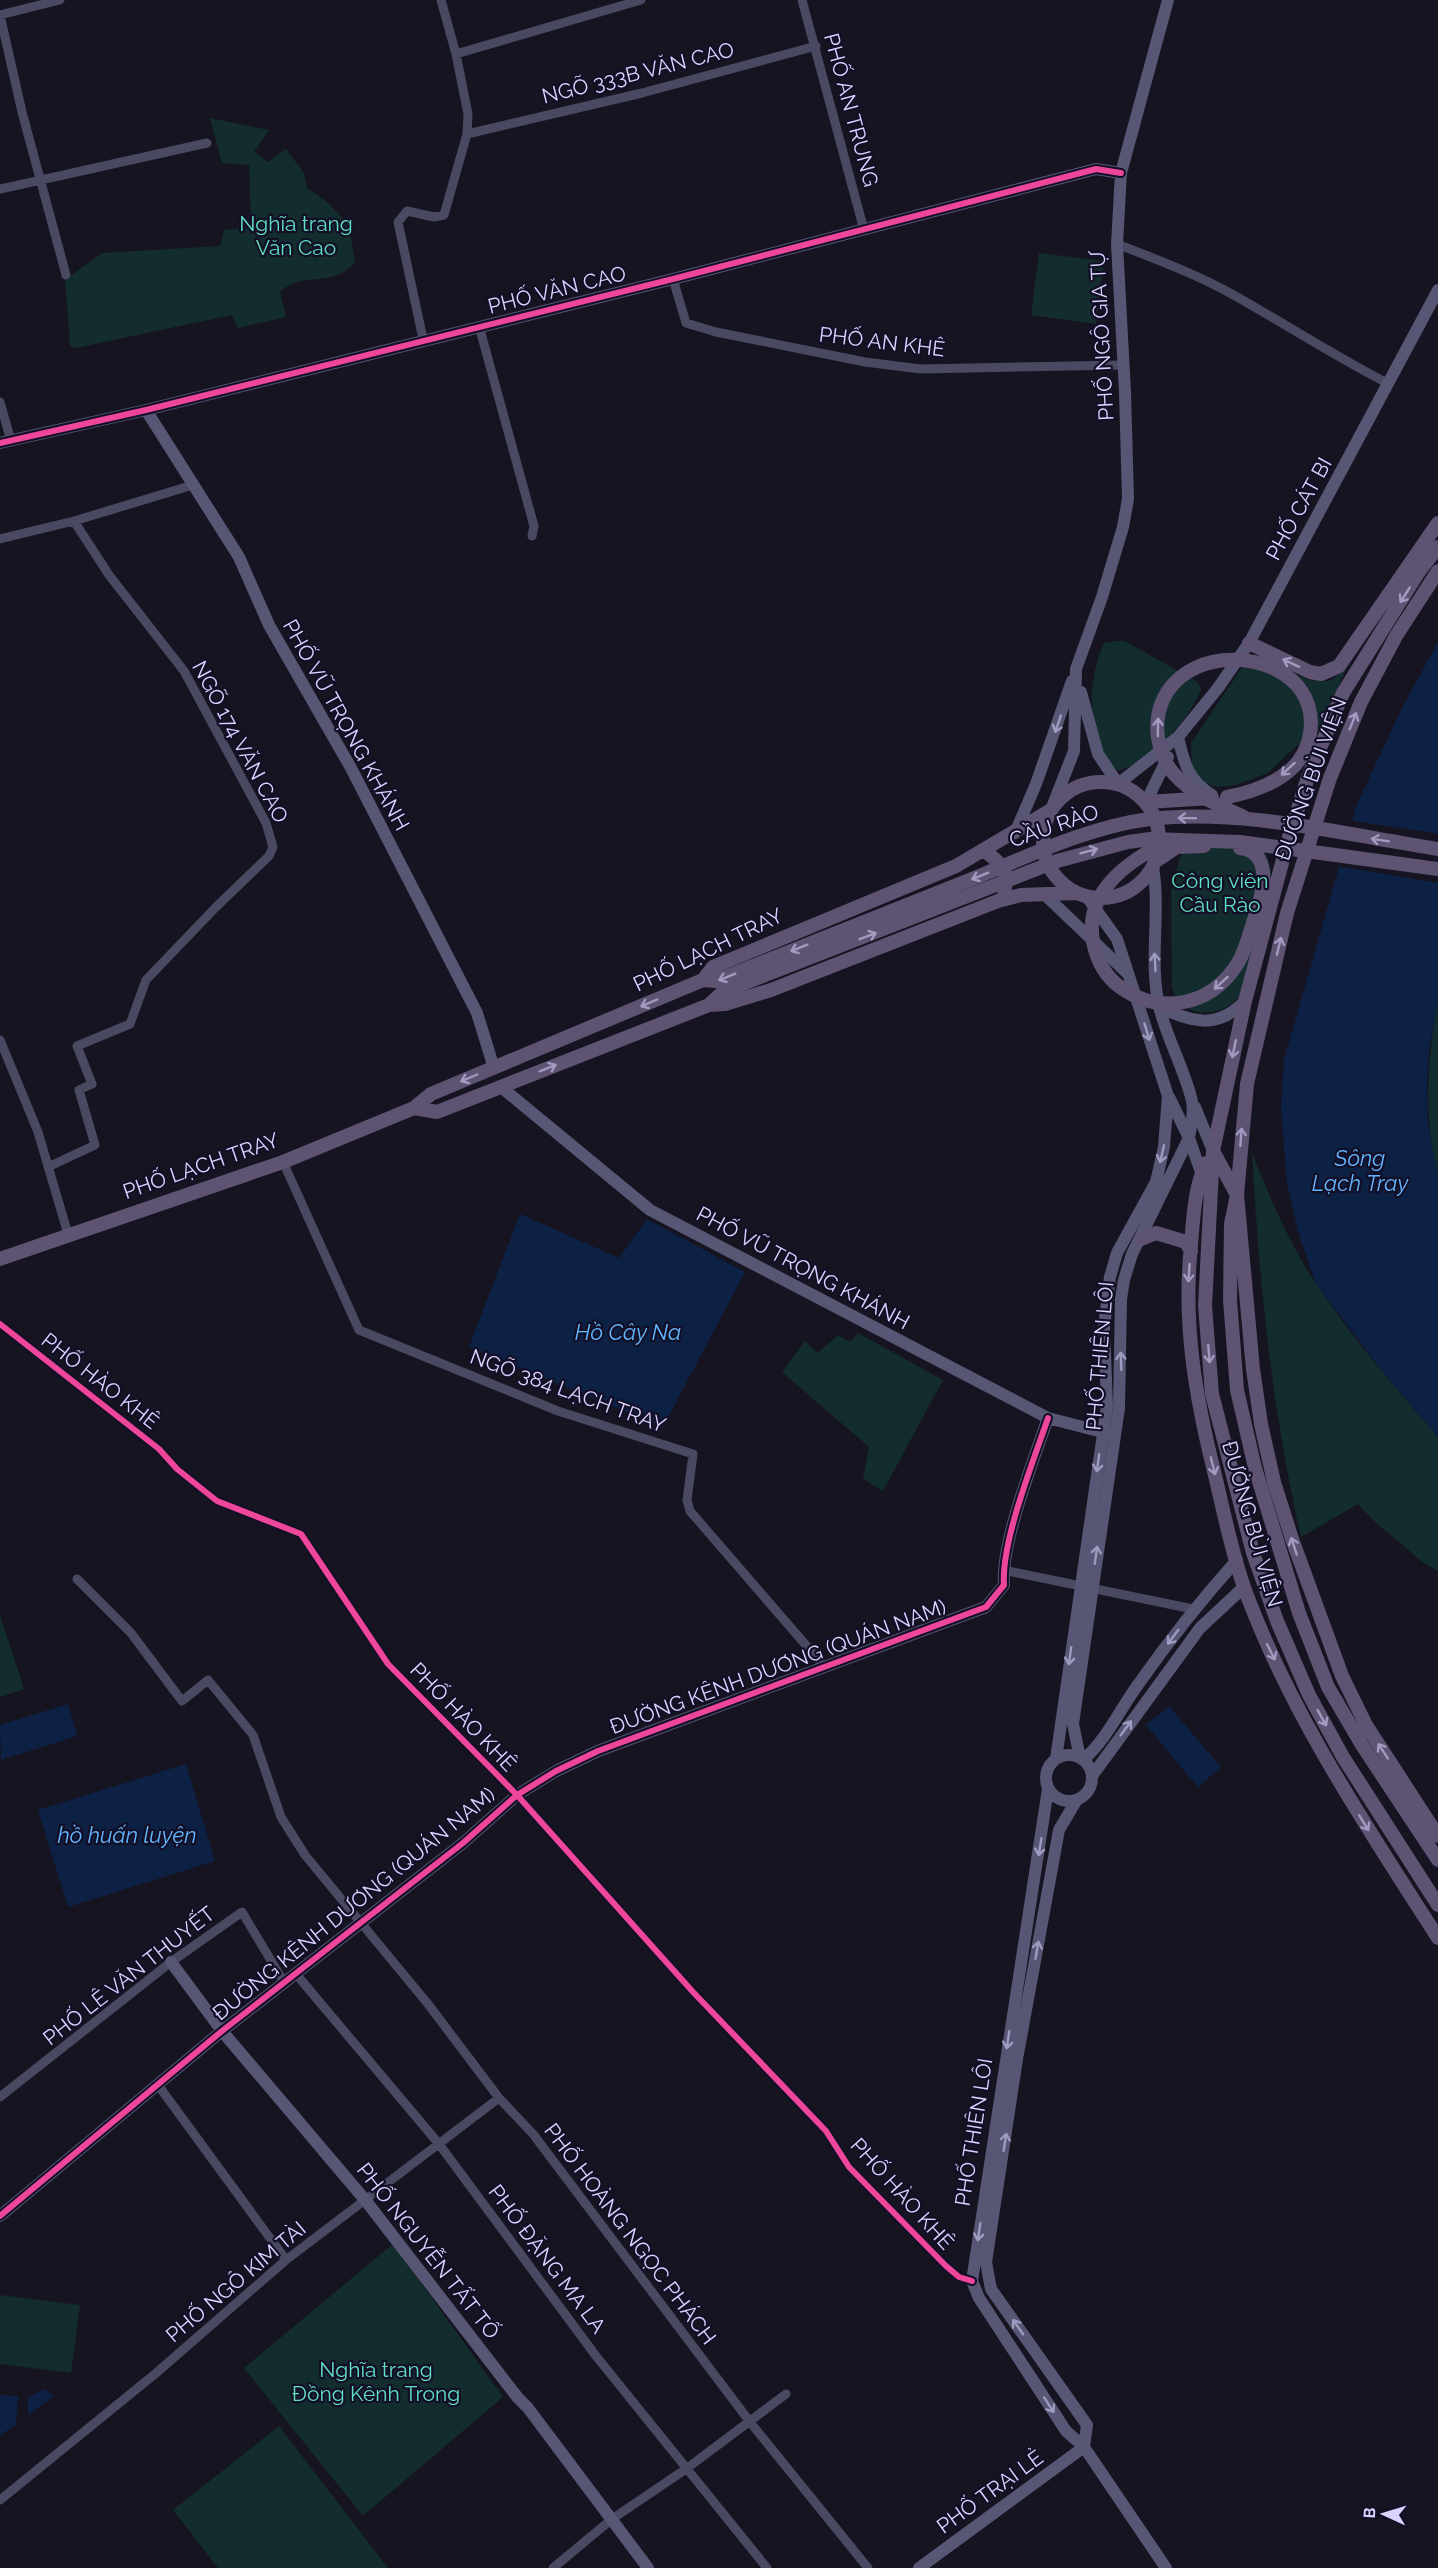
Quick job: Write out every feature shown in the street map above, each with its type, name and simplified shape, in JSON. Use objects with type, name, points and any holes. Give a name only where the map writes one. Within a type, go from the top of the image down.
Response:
[{"type":"main road","name":"ĐƯỜNG BÙI VIỆN","points":[[1438,523],[1343,693],[1308,777],[1245,1001],[1213,1151],[1209,1190],[1206,1317],[1212,1394],[1231,1474],[1253,1554],[1281,1632],[1309,1695],[1375,1809],[1438,1905]]},
{"type":"main road","name":"ĐƯỜNG BÙI VIỆN","points":[[1249,643],[1311,672],[1321,674],[1330,672],[1346,660],[1413,569],[1438,547]]},
{"type":"main road","name":"ĐƯỜNG BÙI VIỆN","points":[[1438,571],[1396,636],[1361,702],[1308,843],[1287,913],[1250,1061],[1237,1195],[1231,1224],[1230,1300],[1237,1390],[1255,1468],[1299,1612],[1328,1687],[1438,1860]]},
{"type":"main road","points":[[1146,802],[1222,798],[1255,790],[1289,770],[1306,745],[1311,732],[1312,718],[1299,688],[1284,674],[1271,667],[1232,658],[1202,664],[1178,680],[1160,707],[1157,730],[1162,754],[1178,778],[1199,795],[1252,820]]},
{"type":"main road","points":[[1154,864],[1158,830],[1146,802],[1133,791],[1118,784],[1098,782],[1080,785],[1063,795],[1051,810],[1044,826],[1043,844],[1047,861],[1055,876],[1082,895],[1102,899],[1118,896],[1138,885],[1154,864],[1177,847],[1235,847],[1251,850],[1257,856],[1263,873],[1261,895],[1239,961],[1226,979],[1208,994],[1176,1004],[1155,1004],[1134,997],[1106,974],[1093,942],[1093,916],[1101,893],[1117,873],[1153,849],[1172,840]]},
{"type":"main road","name":"PHỐ LẠCH TRAY","points":[[0,1259],[68,1233],[283,1162],[414,1108],[430,1094],[702,980],[713,967],[956,866],[1051,810]]},
{"type":"main road","name":"CẦU RÀO","points":[[709,1005],[723,992],[753,973],[1024,858],[1113,828],[1149,820],[1173,818],[1252,820],[1438,849]]},
{"type":"main road","name":"CẦU RÀO","points":[[702,980],[716,981],[753,973],[1080,853],[1128,842],[1172,840],[1240,842],[1438,869]]},
{"type":"main road","points":[[983,850],[998,860],[1005,871],[1005,889],[998,901]]},
{"type":"main road","name":"PHỐ LẠCH TRAY","points":[[414,1108],[437,1112],[709,1005],[725,1004],[771,990],[998,901],[1021,895],[1082,895]]},
{"type":"main road","name":"ĐƯỜNG BÙI VIỆN","points":[[1213,1151],[1201,1174],[1191,1251],[1188,1289],[1191,1351],[1204,1430],[1244,1587],[1262,1634],[1328,1765],[1438,1938]]},
{"type":"main road","points":[[1213,1151],[1237,1195]]},
{"type":"main road","name":"ĐƯỜNG BÙI VIỆN","points":[[1237,1195],[1253,1369],[1261,1424],[1274,1482],[1313,1602],[1342,1676],[1366,1725],[1438,1836]]},
{"type":"main road","points":[[1141,1239],[1156,1233],[1186,1242],[1191,1251]]},
{"type":"main road","points":[[1299,1612],[1313,1602]]},
{"type":"main road","points":[[1375,1809],[1396,1794]]},
{"type":"street","points":[[60,0],[0,15],[40,181],[66,275]]},
{"type":"street","points":[[423,339],[398,222],[407,211],[434,217],[444,215],[467,134],[468,114],[456,54],[441,0]]},
{"type":"street","points":[[456,54],[641,0]]},
{"type":"street","name":"PHỐ AN TRUNG","points":[[802,0],[864,230]]},
{"type":"street","name":"PHỐ NGÔ GIA TỰ","points":[[1051,810],[1074,751],[1076,669],[1117,548],[1128,499],[1117,244],[1121,173],[1168,0]]},
{"type":"street","name":"NGÕ 333B VĂN CAO","points":[[467,134],[642,93],[816,46]]},
{"type":"street","points":[[0,189],[207,143]]},
{"type":"street","name":"PHỐ VĂN CAO","points":[[5,442],[146,410],[423,339],[673,279],[1096,169],[1121,173]]},
{"type":"street","points":[[1117,244],[1229,292],[1330,353],[1389,384]]},
{"type":"street","name":"PHỐ AN KHÊ","points":[[673,279],[686,323],[716,332],[865,362],[921,369],[1123,366]]},
{"type":"street","name":"PHỐ CÁT BI","points":[[1118,784],[1178,737],[1218,688],[1249,643],[1438,290]]},
{"type":"street","points":[[479,326],[534,526],[532,536]]},
{"type":"street","points":[[0,402],[5,442]]},
{"type":"street","name":"PHỐ VŨ TRỌNG KHÁNH","points":[[146,410],[239,557],[268,625],[351,768],[477,1013],[494,1068]]},
{"type":"street","points":[[0,539],[74,521],[193,485]]},
{"type":"street","name":"NGÕ 174 VĂN CAO","points":[[48,1167],[95,1145],[78,1090],[92,1084],[77,1046],[130,1024],[146,980],[269,856],[273,847],[266,823],[184,672],[109,575],[74,521]]},
{"type":"street","points":[[1076,669],[1094,743],[1106,768],[1118,784]]},
{"type":"street","points":[[1015,833],[1036,784],[1076,669]]},
{"type":"street","points":[[1178,737],[1187,772],[1200,787],[1222,798]]},
{"type":"street","name":"PHỐ CÁT BI","points":[[1146,802],[1178,737]]},
{"type":"street","name":"PHỐ THIÊN LÔI","points":[[1056,1759],[1067,1722],[1108,1434],[1121,1371],[1121,1299],[1132,1254],[1189,1138],[1192,1118],[1192,1098],[1160,1008],[1155,954],[1157,888],[1154,864]]},
{"type":"street","points":[[1045,895],[1130,976]]},
{"type":"street","name":"PHỐ THIÊN LÔI","points":[[1082,895],[1117,939],[1168,1096],[1164,1148],[1156,1182],[1117,1253],[1110,1277],[1104,1328],[1108,1434]]},
{"type":"street","points":[[1160,1008],[1185,1019],[1212,1021],[1235,1011],[1245,1001]]},
{"type":"street","points":[[0,1040],[38,1132],[68,1233]]},
{"type":"street","name":"PHỐ VŨ TRỌNG KHÁNH","points":[[501,1087],[650,1210],[1047,1418],[1108,1434]]},
{"type":"street","points":[[1168,1096],[1189,1138],[1209,1190]]},
{"type":"street","points":[[1192,1098],[1213,1151]]},
{"type":"street","name":"NGÕ 384 LẠCH TRAY","points":[[283,1162],[359,1330],[558,1411],[693,1454],[687,1500],[690,1511],[824,1666]]},
{"type":"street","name":"PHỐ HÀO KHÊ","points":[[0,1324],[159,1449],[177,1469],[217,1501],[301,1534],[388,1664],[517,1795],[693,1992],[826,2131],[849,2167],[946,2266],[959,2277],[972,2281]]},
{"type":"street","name":"ĐƯỜNG KÊNH DƯƠNG (QUÁN NAM)","points":[[0,2216],[222,2031],[463,1843],[517,1795],[556,1771],[598,1751],[986,1607],[1004,1585],[1002,1570],[1023,1490],[1047,1418]]},
{"type":"street","points":[[1082,1759],[1098,1747],[1135,1688],[1193,1609],[1237,1560]]},
{"type":"street","points":[[1002,1570],[1193,1609]]},
{"type":"street","name":"PHỐ HOÀNG NGỌC PHÁCH","points":[[77,1579],[131,1633],[182,1701],[208,1680],[253,1735],[281,1817],[305,1855],[363,1922],[499,2098],[533,2134],[750,2422],[868,2568]]},
{"type":"street","points":[[1092,1776],[1082,1759],[1068,1755],[1056,1759],[1047,1770],[1048,1789],[1060,1800],[1076,1801],[1089,1791],[1092,1776],[1200,1628],[1244,1587]]},
{"type":"street","name":"PHỐ THIÊN LÔI","points":[[1067,1722],[1082,1759]]},
{"type":"street","name":"PHỐ THIÊN LÔI","points":[[1048,1789],[972,2281],[979,2298],[1066,2431],[1084,2447],[1108,2486],[1166,2568]]},
{"type":"street","name":"PHỐ THIÊN LÔI","points":[[1076,1801],[1059,1830],[1017,2059],[986,2262],[991,2289],[1087,2425],[1084,2447]]},
{"type":"street","name":"PHỐ LÊ VĂN THUYẾT","points":[[0,2097],[146,1985],[171,1962],[242,1912],[285,1984]]},
{"type":"street","name":"PHỐ NGUYỄN TẤT TỐ","points":[[171,1962],[222,2031],[366,2201],[528,2408],[648,2568]]},
{"type":"street","name":"PHỐ ĐẶNG MA LA","points":[[296,1974],[438,2145],[596,2356],[767,2568]]},
{"type":"street","points":[[158,2085],[286,2260]]},
{"type":"street","name":"PHỐ NGÔ KIM TÀI","points":[[0,2500],[155,2374],[286,2260],[499,2098]]},
{"type":"street","points":[[972,2281],[988,2276]]},
{"type":"street","points":[[553,2568],[612,2519],[686,2469],[786,2394]]},
{"type":"street","name":"PHỐ TRẠI LẺ","points":[[919,2568],[1084,2447]]},
{"type":"green space","name":"Nghĩa trang Văn Cao","points":[[210,118],[269,130],[254,152],[268,162],[286,149],[304,173],[307,188],[326,201],[349,225],[355,261],[336,276],[297,282],[280,291],[286,317],[238,328],[232,315],[76,348],[70,346],[65,280],[102,253],[220,246],[224,230],[251,227],[249,165],[222,163]]},
{"type":"green space","points":[[1039,253],[1104,261],[1096,324],[1031,315]]},
{"type":"green space","points":[[1125,641],[1198,682],[1201,689],[1188,714],[1166,740],[1140,761],[1127,768],[1114,771],[1105,758],[1094,726],[1092,691],[1098,658],[1104,643]]},
{"type":"green space","points":[[1255,654],[1309,680],[1329,681],[1346,669],[1319,731],[1294,748],[1268,773],[1236,785],[1216,787],[1203,782],[1192,769],[1191,743],[1249,657]]},
{"type":"green space","name":"Công viên Cầu Rào","points":[[1192,844],[1261,847],[1268,859],[1271,872],[1267,902],[1241,993],[1234,1002],[1214,1012],[1193,1011],[1184,1006],[1172,987],[1171,892],[1180,857]]},
{"type":"green space","points":[[1438,1002],[1438,1175],[1430,1131],[1428,1088],[1431,1046]]},
{"type":"green space","points":[[1252,1153],[1273,1204],[1307,1270],[1360,1344],[1438,1437],[1438,1571],[1425,1564],[1374,1521],[1358,1504],[1301,1537],[1282,1442],[1268,1346]]},
{"type":"green space","points":[[858,1333],[943,1380],[883,1491],[863,1479],[869,1447],[782,1372],[805,1341],[818,1353],[838,1335],[850,1342]]},
{"type":"green space","points":[[0,1615],[24,1689],[0,1697]]},
{"type":"green space","name":"Nghĩa trang Đồng Kênh Trong","points":[[393,2244],[503,2397],[363,2516],[244,2368]]},
{"type":"green space","points":[[0,2295],[80,2305],[71,2373],[0,2364]]},
{"type":"green space","points":[[279,2426],[388,2568],[218,2568],[173,2510]]},
{"type":"water","name":"Sông Lạch Tray","points":[[1438,642],[1438,1002],[1429,1050],[1427,1084],[1428,1125],[1438,1175],[1438,1437],[1383,1372],[1316,1284],[1299,1235],[1287,1184],[1281,1107],[1284,1060],[1357,804],[1402,708]]},
{"type":"water","name":"Hồ Cây Na","points":[[520,1214],[619,1258],[647,1219],[745,1272],[663,1427],[469,1347]]},
{"type":"water","points":[[68,1704],[77,1736],[1,1760],[0,1725]]},
{"type":"water","points":[[1169,1706],[1221,1767],[1198,1787],[1146,1725]]},
{"type":"water","name":"hồ huấn luyện","points":[[186,1764],[215,1861],[68,1907],[38,1810]]},
{"type":"water","points":[[44,2389],[54,2396],[28,2415],[28,2398]]},
{"type":"water","points":[[0,2395],[18,2396],[16,2425],[0,2435]]},
{"type":"pier","points":[[1349,820],[1438,834],[1438,883],[1337,866]]},
{"type":"cycle path","points":[[0,443],[146,410],[673,279],[1096,169],[1121,173]]},
{"type":"cycle path","points":[[0,1324],[159,1449],[177,1469],[217,1501],[301,1534],[388,1664],[517,1795],[693,1992],[826,2131],[849,2167],[946,2266],[959,2277],[972,2281]]},
{"type":"cycle path","points":[[0,2216],[222,2031],[463,1843],[517,1795],[556,1771],[598,1751],[986,1607],[1004,1585],[1004,1567],[1013,1525],[1048,1418]]}]
